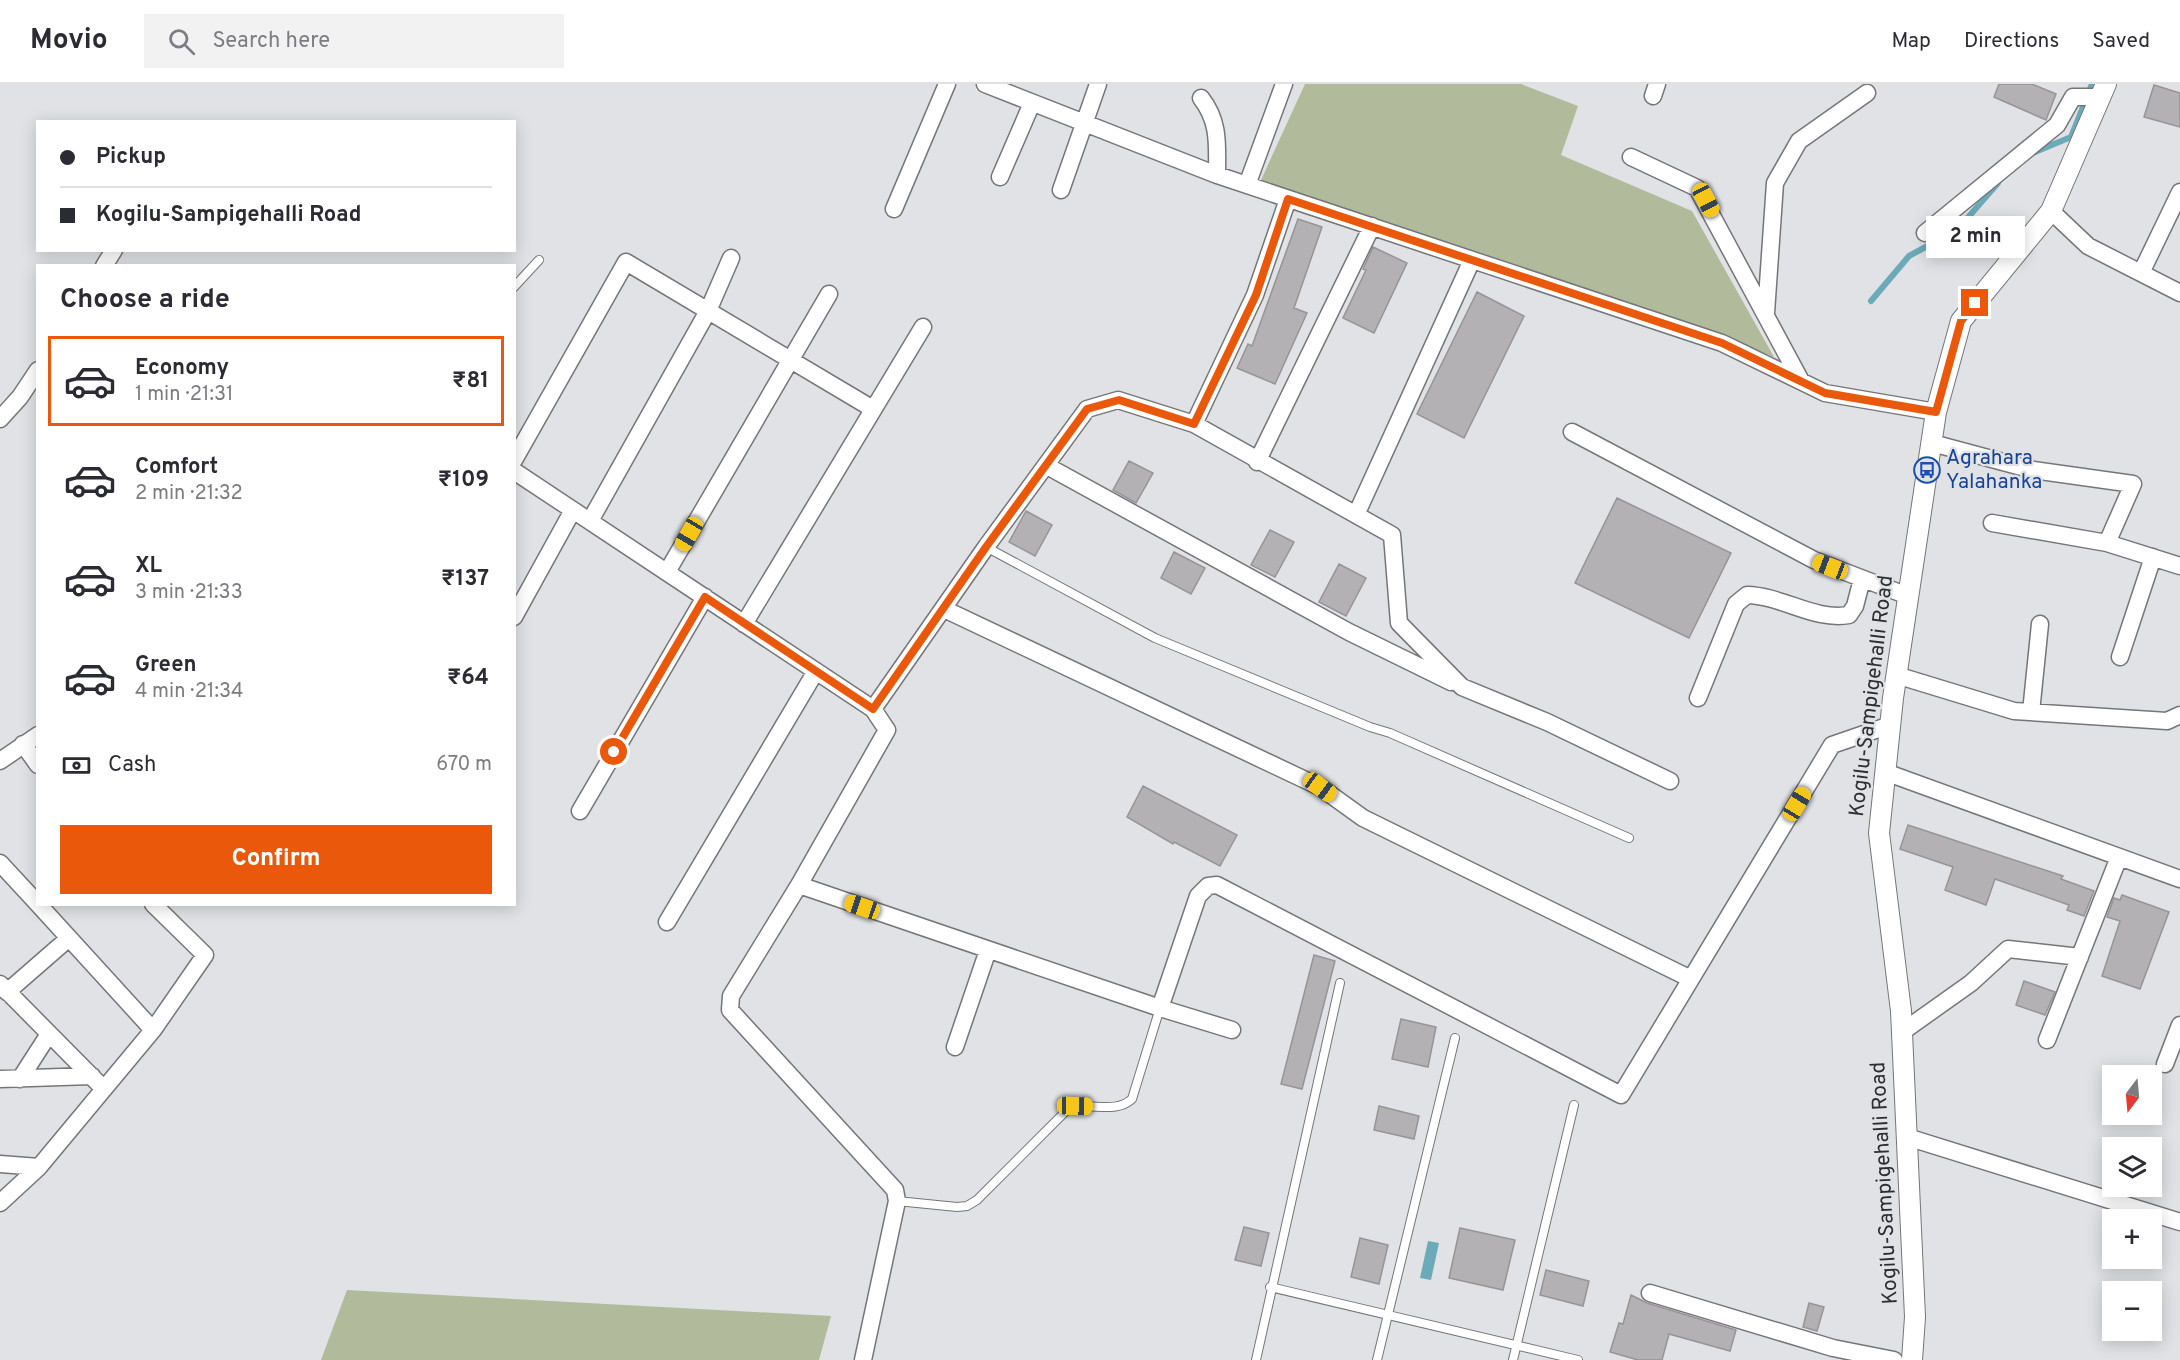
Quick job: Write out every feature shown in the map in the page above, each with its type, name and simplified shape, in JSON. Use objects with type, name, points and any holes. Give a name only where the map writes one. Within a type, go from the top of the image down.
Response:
[{"type":"street","points":[[894,209],[947,84]]},
{"type":"street","points":[[985,84],[1217,175],[1722,343],[1825,393],[1936,412]]},
{"type":"street","points":[[1061,190],[1098,84]]},
{"type":"street","points":[[1247,185],[1277,92],[1284,84]]},
{"type":"street","points":[[1925,233],[2057,125],[2073,97],[2103,90]]},
{"type":"street","name":"Kogilu-Sampigehalli Road","points":[[1912,1360],[1915,1317],[1902,1032],[1879,834],[1896,675],[1936,412],[1961,321],[2051,211],[2103,90]]},
{"type":"street","points":[[1766,315],[1775,183],[1799,141],[1867,93]]},
{"type":"street","points":[[1201,98],[1211,111],[1217,128],[1217,175]]},
{"type":"street","points":[[1000,177],[1032,102]]},
{"type":"street","points":[[1631,157],[1697,188],[1801,381]]},
{"type":"street","points":[[2141,273],[2180,192]]},
{"type":"street","points":[[1194,424],[1256,295],[1288,199]]},
{"type":"street","points":[[2051,211],[2088,246],[2180,293]]},
{"type":"street","points":[[1257,462],[1372,226]]},
{"type":"street","points":[[590,521],[708,311],[731,258]]},
{"type":"street","points":[[1356,515],[1472,260]]},
{"type":"street","points":[[516,456],[626,262],[873,409]]},
{"type":"street","points":[[667,572],[829,294]]},
{"type":"street","points":[[744,624],[923,327]]},
{"type":"street","points":[[0,419],[20,397],[36,373]]},
{"type":"street","points":[[873,709],[986,547],[1087,409],[1119,400],[1194,424],[1257,462],[1392,535],[1399,623],[1462,687]]},
{"type":"street","points":[[1572,432],[1814,560],[1908,596]]},
{"type":"street","points":[[1932,443],[2032,470],[2133,484],[2107,543]]},
{"type":"street","points":[[1047,466],[1349,632],[1462,687],[1547,722],[1670,781]]},
{"type":"street","points":[[516,472],[873,709],[887,730],[799,885],[731,996],[730,1010],[895,1190],[897,1201],[863,1360]]},
{"type":"street","points":[[516,613],[573,510]]},
{"type":"street","points":[[1992,524],[2107,543],[2180,566]]},
{"type":"street","points":[[2120,657],[2152,557]]},
{"type":"street","points":[[1698,698],[1736,604],[1747,595],[1762,596],[1832,618],[1849,615],[1855,606],[1862,579]]},
{"type":"street","points":[[580,811],[705,597]]},
{"type":"street","points":[[944,609],[1320,787],[1363,818],[1691,979]]},
{"type":"street","points":[[2031,712],[2040,624]]},
{"type":"street","points":[[667,922],[816,671]]},
{"type":"street","points":[[1896,675],[2014,711],[2167,721],[2180,715]]},
{"type":"street","points":[[1160,1008],[1198,896],[1208,886],[1217,885],[1620,1095],[1832,745],[1890,724]]},
{"type":"street","points":[[0,761],[36,736]]},
{"type":"street","points":[[22,744],[36,762]]},
{"type":"street","points":[[1885,772],[2180,879]]},
{"type":"street","points":[[2047,1040],[2119,857]]},
{"type":"street","points":[[0,863],[36,902]]},
{"type":"street","points":[[799,885],[1160,1008],[1232,1030]]},
{"type":"street","points":[[40,906],[153,1030]]},
{"type":"street","points":[[0,1203],[39,1167],[153,1030],[205,954],[155,906]]},
{"type":"street","points":[[69,938],[3,988],[104,1089]]},
{"type":"street","points":[[1902,1032],[1971,983],[2008,949],[2080,957]]},
{"type":"street","points":[[955,1047],[988,950]]},
{"type":"street","points":[[2165,1064],[2180,1025]]},
{"type":"street","points":[[20,1079],[49,1034]]},
{"type":"street","points":[[0,1078],[92,1076]]},
{"type":"street","points":[[1907,1137],[2180,1222]]},
{"type":"street","points":[[0,1164],[39,1167]]},
{"type":"street","points":[[1650,1293],[1833,1348],[1894,1360]]},
{"type":"lane","points":[[516,285],[539,260]]},
{"type":"lane","points":[[986,547],[1155,638],[1370,727],[1390,733],[1629,838]]},
{"type":"lane","points":[[1256,1360],[1270,1287],[1340,983]]},
{"type":"lane","points":[[897,1201],[966,1206],[977,1200],[1066,1111],[1075,1106],[1118,1107],[1125,1105],[1131,1099],[1160,1008]]},
{"type":"lane","points":[[1377,1360],[1455,1038]]},
{"type":"lane","points":[[1513,1360],[1574,1105]]},
{"type":"lane","points":[[1270,1287],[1578,1360]]},
{"type":"green space","points":[[1305,84],[1521,84],[1578,106],[1561,155],[1692,211],[1774,357],[1690,324],[1261,180]]},
{"type":"green space","points":[[347,1290],[831,1316],[819,1360],[321,1360]]},
{"type":"water","points":[[1428,1241],[1439,1243],[1431,1280],[1420,1278]]},
{"type":"building","points":[[1999,84],[2032,84],[2056,94],[2046,120],[1994,97]]},
{"type":"building","points":[[2154,85],[2180,93],[2180,127],[2144,117]]},
{"type":"building","points":[[1298,219],[1322,227],[1294,308],[1307,313],[1275,384],[1237,368],[1248,344],[1252,346]]},
{"type":"building","points":[[1373,247],[1407,263],[1374,333],[1343,318],[1366,270],[1363,269]]},
{"type":"building","points":[[1477,292],[1524,316],[1464,438],[1417,414]]},
{"type":"building","points":[[1129,461],[1153,473],[1136,503],[1113,490]]},
{"type":"building","points":[[1617,498],[1731,553],[1689,638],[1575,583]]},
{"type":"building","points":[[1026,511],[1052,525],[1035,556],[1009,542]]},
{"type":"building","points":[[1270,530],[1294,542],[1275,577],[1251,565]]},
{"type":"building","points":[[1174,552],[1205,568],[1191,594],[1161,578]]},
{"type":"building","points":[[1339,564],[1366,578],[1346,616],[1319,602]]},
{"type":"building","points":[[1143,786],[1237,835],[1220,866],[1174,842],[1173,844],[1127,817]]},
{"type":"building","points":[[1908,825],[2063,876],[2061,879],[2094,891],[2084,916],[2067,910],[2069,905],[1995,879],[1986,905],[1945,890],[1953,867],[1900,849]]},
{"type":"building","points":[[2122,895],[2169,912],[2140,989],[2102,976],[2120,921],[2107,917],[2114,898],[2120,900]]},
{"type":"building","points":[[1314,955],[1335,961],[1302,1089],[1281,1084]]},
{"type":"building","points":[[2024,981],[2055,992],[2045,1015],[2016,1005]]},
{"type":"building","points":[[1401,1019],[1436,1027],[1428,1067],[1392,1059]]},
{"type":"building","points":[[1379,1106],[1419,1116],[1414,1139],[1374,1130]]},
{"type":"building","points":[[1244,1227],[1269,1233],[1261,1266],[1235,1260]]},
{"type":"building","points":[[1460,1228],[1515,1240],[1503,1290],[1449,1278]]},
{"type":"building","points":[[1360,1238],[1388,1245],[1379,1284],[1351,1277]]},
{"type":"building","points":[[1546,1270],[1589,1281],[1583,1306],[1540,1295]]},
{"type":"building","points":[[1631,1295],[1647,1303],[1736,1330],[1730,1351],[1669,1334],[1662,1360],[1638,1360],[1610,1352],[1619,1323],[1623,1324]]},
{"type":"building","points":[[1809,1303],[1824,1307],[1817,1331],[1803,1327]]},
{"type":"waterway","points":[[2035,152],[2071,137],[2092,84]]},
{"type":"waterway","points":[[1871,301],[1909,256],[1957,230],[1998,183]]},
{"type":"place","name":"Agrahara Yalahanka","points":[[1927,470]]},
{"type":"route","points":[[614,752],[705,597],[873,709],[986,547],[1087,409],[1119,400],[1194,424],[1256,295],[1288,199],[1722,343],[1825,393],[1936,412],[1961,321],[1975,303]]}]
